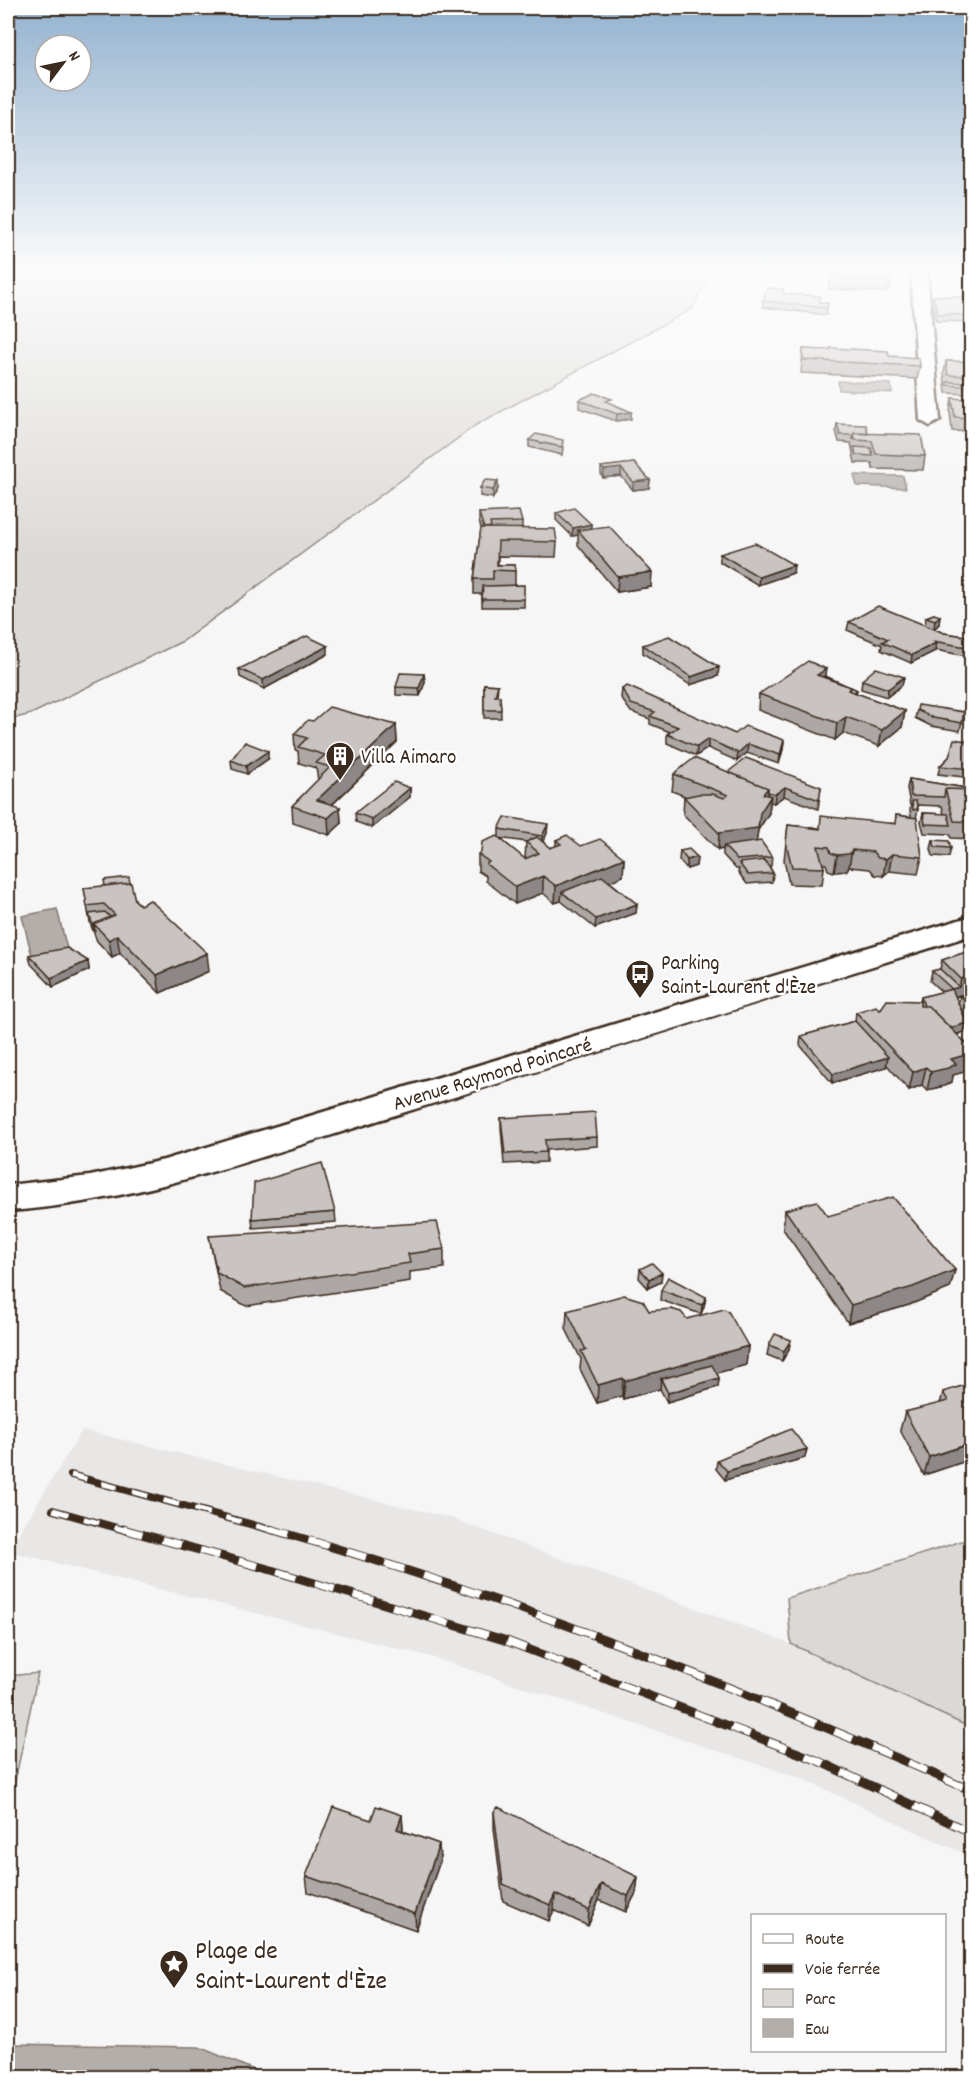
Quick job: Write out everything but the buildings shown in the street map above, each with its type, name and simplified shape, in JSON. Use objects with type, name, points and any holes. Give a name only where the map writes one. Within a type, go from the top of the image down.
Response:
[{"type":"main road","points":[[926,368],[930,420]]},
{"type":"main road","name":"Avenue Raymond Poincaré","points":[[8,1198],[90,1189],[164,1173],[449,1088],[972,925]]},
{"type":"shaded area","points":[[82,1430],[451,1518],[791,1644],[971,1728],[971,1857],[800,1778],[431,1657],[8,1551]]},
{"type":"green space","points":[[8,368],[582,368],[476,425],[183,641],[31,714],[8,720]]},
{"type":"green space","points":[[971,1538],[971,1728],[791,1644],[787,1598]]},
{"type":"green space","points":[[38,1673],[8,1814],[8,1676]]},
{"type":"water","points":[[838,381],[891,384],[892,393],[839,390]]},
{"type":"water","points":[[854,475],[903,476],[906,488],[857,486]]},
{"type":"water","points":[[57,909],[69,957],[34,964],[22,916]]},
{"type":"water","points":[[8,2044],[199,2047],[271,2077],[8,2077]]},
{"type":"railway","points":[[71,1475],[275,1531]]},
{"type":"railway","points":[[53,1510],[128,1531]]},
{"type":"railway","points":[[123,1529],[268,1569],[504,1640],[814,1759],[972,1833]]},
{"type":"railway","points":[[270,1529],[450,1584],[626,1647],[800,1717],[972,1791]]},
{"type":"place","name":"Villa Aimaro","points":[[340,782]]},
{"type":"place","name":"Parking Saint-Laurent d'Èze","points":[[640,1000]]},
{"type":"place","name":"Plage de Saint-Laurent d'Èze","points":[[174,1990]]}]
